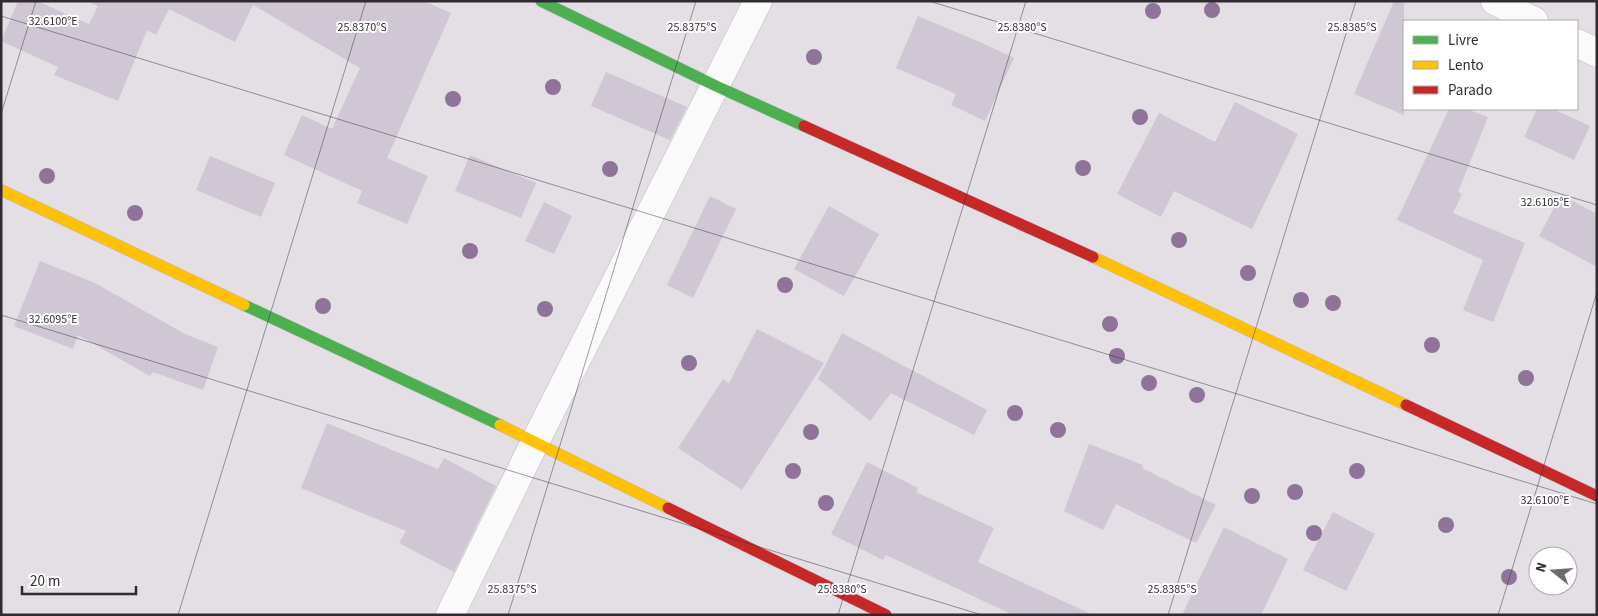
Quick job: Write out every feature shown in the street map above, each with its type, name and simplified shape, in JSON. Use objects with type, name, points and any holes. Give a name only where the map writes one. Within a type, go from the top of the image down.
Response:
[{"type":"street","points":[[541,1],[716,86],[1096,258],[1597,496]]},
{"type":"street","points":[[450,615],[535,442],[758,1]]},
{"type":"street","points":[[1495,1],[1532,20]]},
{"type":"street","points":[[1578,43],[1597,53]]},
{"type":"street","points":[[1,190],[535,442],[886,615]]},
{"type":"building","points":[[18,1],[37,1],[89,24],[98,6],[87,1],[424,1],[451,13],[387,158],[428,176],[407,224],[357,203],[362,191],[284,155],[302,115],[332,129],[360,68],[253,5],[235,42],[169,9],[156,35],[147,30],[118,101],[54,75],[58,67],[1,41]]},
{"type":"building","points":[[1394,1],[1404,1],[1404,115],[1354,94]]},
{"type":"building","points":[[918,16],[1014,58],[985,121],[951,105],[956,94],[896,68]]},
{"type":"building","points":[[606,72],[687,107],[670,140],[591,106]]},
{"type":"building","points":[[1235,102],[1298,134],[1252,229],[1174,191],[1161,217],[1117,194],[1159,113],[1215,142]]},
{"type":"building","points":[[1449,110],[1470,110],[1488,117],[1458,192],[1462,194],[1453,213],[1525,243],[1493,322],[1463,310],[1483,260],[1397,220]]},
{"type":"building","points":[[1537,110],[1555,110],[1590,126],[1574,160],[1524,137]]},
{"type":"building","points":[[470,155],[536,183],[521,218],[455,191]]},
{"type":"building","points":[[210,156],[275,183],[261,217],[196,190]]},
{"type":"building","points":[[1561,195],[1597,214],[1597,267],[1539,236]]},
{"type":"building","points":[[710,196],[736,209],[693,298],[667,285]]},
{"type":"building","points":[[544,202],[572,216],[554,254],[525,241]]},
{"type":"building","points":[[829,206],[879,234],[844,296],[794,269]]},
{"type":"building","points":[[40,261],[95,283],[185,334],[218,347],[203,390],[153,372],[150,376],[78,335],[73,349],[14,326]]},
{"type":"building","points":[[757,329],[824,363],[742,490],[678,448],[723,379],[729,383]]},
{"type":"building","points":[[842,333],[987,410],[974,435],[891,393],[870,421],[818,379]]},
{"type":"building","points":[[327,423],[438,469],[444,458],[496,486],[454,572],[399,543],[406,531],[301,488]]},
{"type":"building","points":[[1089,444],[1143,465],[1142,468],[1216,505],[1196,543],[1116,504],[1103,530],[1064,511]]},
{"type":"building","points":[[867,462],[918,488],[916,492],[994,528],[978,562],[1093,615],[1013,615],[886,555],[883,560],[831,534]]},
{"type":"building","points":[[1333,512],[1375,534],[1346,591],[1303,570]]},
{"type":"building","points":[[1224,527],[1288,559],[1261,615],[1182,615]]},
{"type":"traffic: fast","points":[[541,1],[716,86],[804,126]]},
{"type":"traffic: fast","points":[[244,305],[500,425]]},
{"type":"traffic: slow","points":[[1,190],[244,305]]},
{"type":"traffic: slow","points":[[1093,257],[1406,405]]},
{"type":"traffic: slow","points":[[500,425],[668,508]]},
{"type":"traffic: jam","points":[[804,126],[1093,257]]},
{"type":"traffic: jam","points":[[1406,405],[1597,496]]},
{"type":"traffic: jam","points":[[668,508],[886,615]]}]
